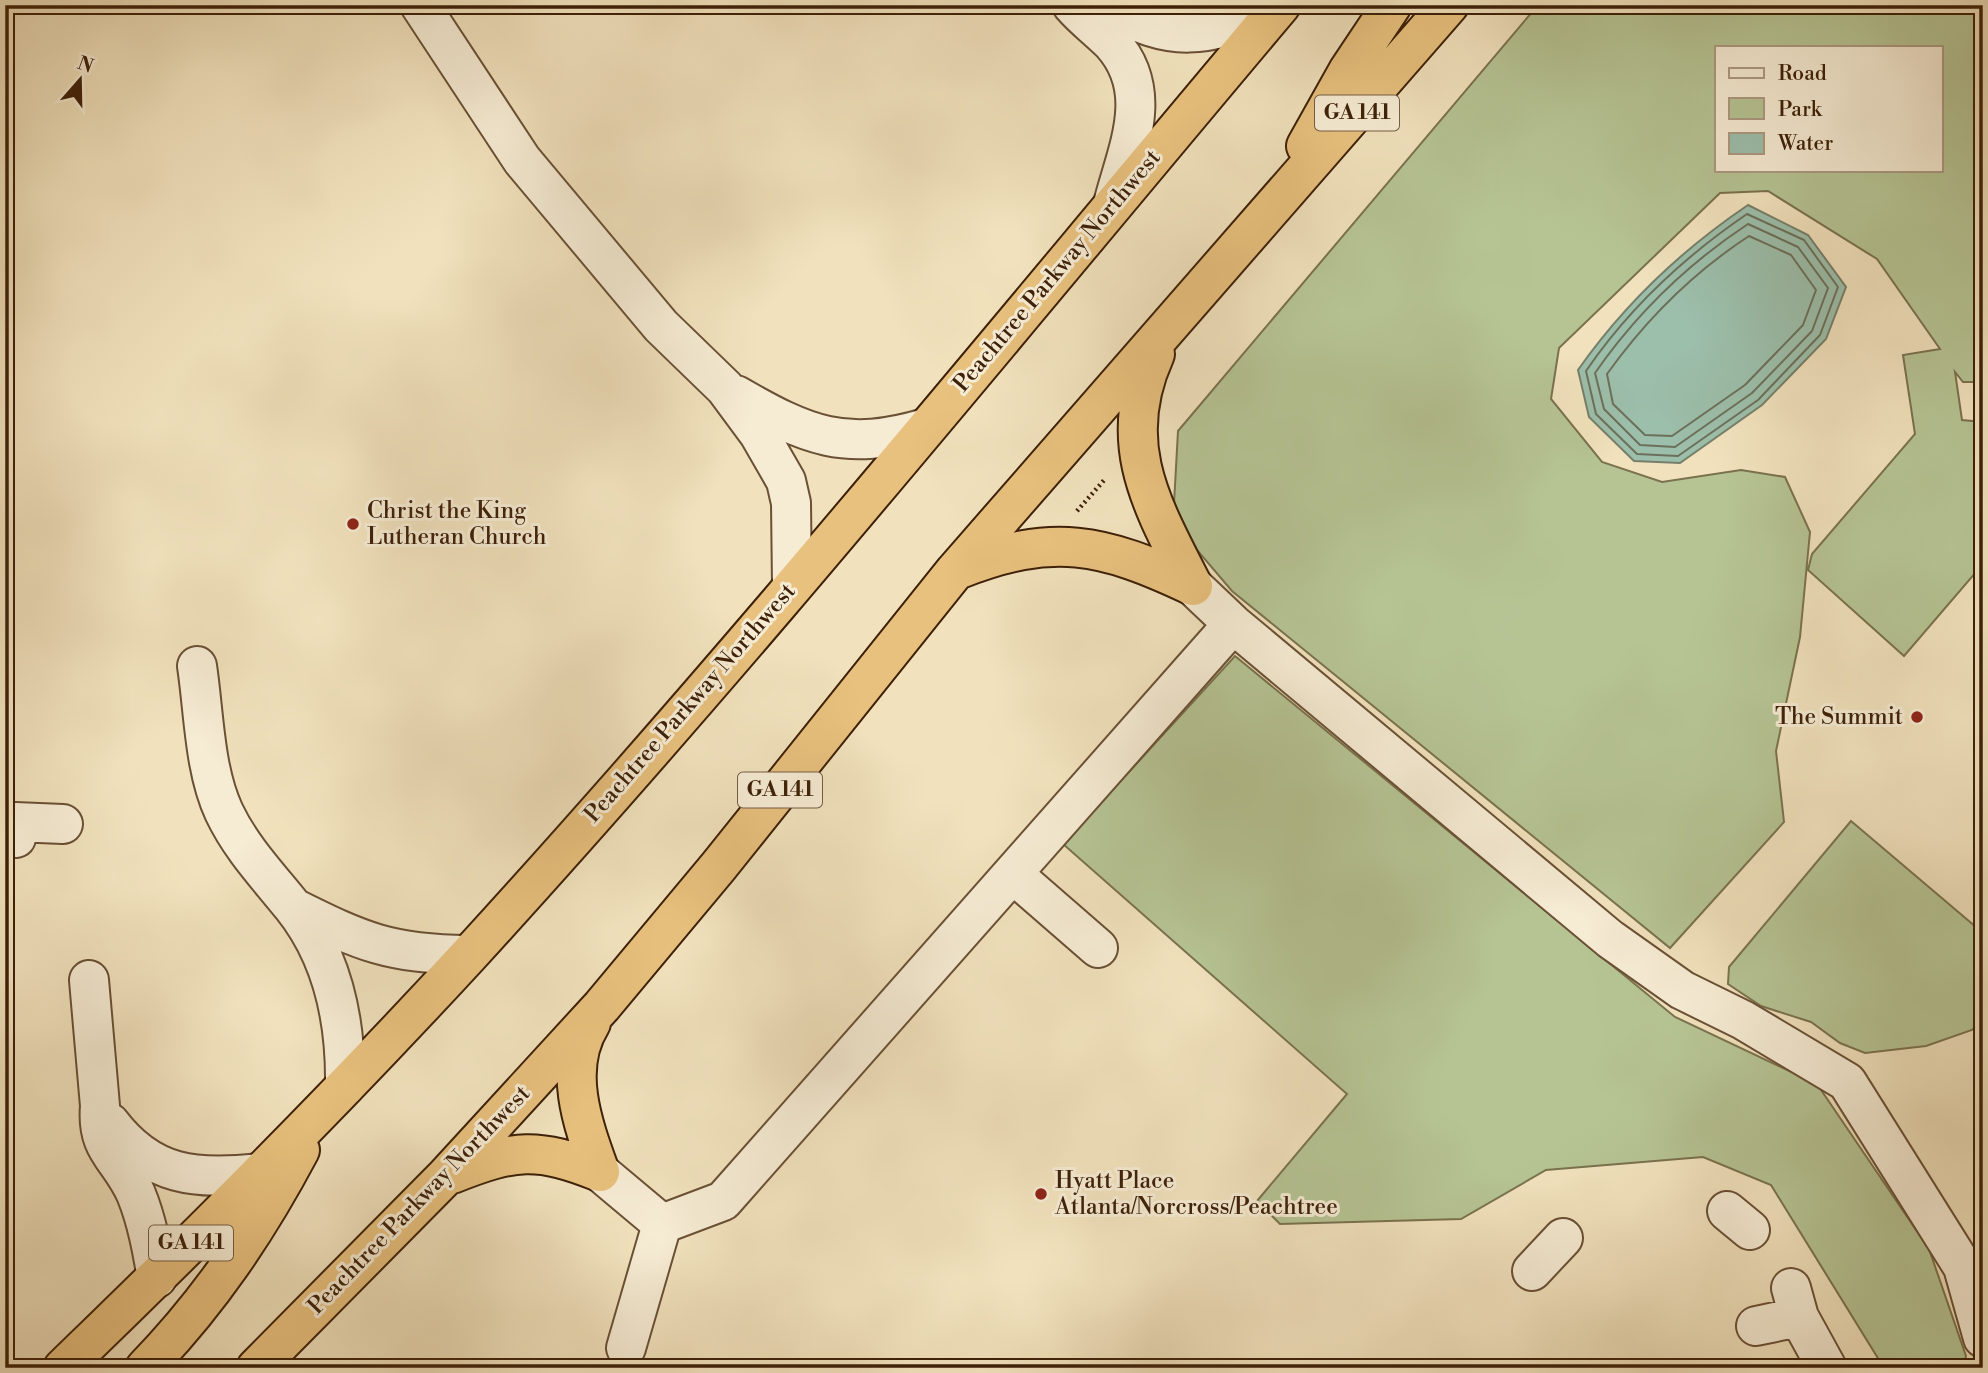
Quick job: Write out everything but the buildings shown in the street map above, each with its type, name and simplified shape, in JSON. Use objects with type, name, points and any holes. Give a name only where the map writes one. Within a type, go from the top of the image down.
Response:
[{"type":"highway","points":[[1264,220],[1349,71],[1392,5]]},
{"type":"highway","name":"Peachtree Parkway Northwest","points":[[256,1368],[446,1176],[602,1006],[727,856],[955,571],[1450,5]]},
{"type":"highway","name":"Peachtree Parkway Northwest","points":[[63,1368],[157,1278],[316,1116],[468,955],[792,586],[1279,8]]},
{"type":"highway","points":[[1164,334],[1146,375],[1137,440],[1145,486],[1193,586]]},
{"type":"highway","points":[[955,571],[1019,550],[1082,546],[1141,561],[1193,586]]},
{"type":"highway","points":[[600,1172],[577,1096],[578,1060],[586,1032],[602,1006]]},
{"type":"highway","points":[[145,1368],[209,1297],[250,1239],[316,1116]]},
{"type":"highway","points":[[446,1176],[496,1156],[523,1153],[547,1153],[600,1172]]},
{"type":"street","points":[[420,5],[522,160],[661,326],[725,388],[759,434],[786,481],[794,527],[792,586]]},
{"type":"street","points":[[1072,5],[1112,43],[1130,72],[1138,102],[1113,204]]},
{"type":"street","points":[[1104,5],[1147,28],[1178,35],[1209,32],[1279,8]]},
{"type":"street","points":[[725,388],[774,416],[833,439],[864,442],[890,439],[926,428]]},
{"type":"street","points":[[1193,586],[1233,624],[1610,939],[1682,990],[1743,1020],[1847,1082],[1963,1267],[1983,1338]]},
{"type":"street","points":[[662,1224],[723,1201],[1233,624]]},
{"type":"street","points":[[197,666],[212,771],[223,810],[250,856],[294,908],[308,929],[332,981],[345,1048],[345,1086]]},
{"type":"street","points":[[16,838],[15,822],[63,824]]},
{"type":"street","points":[[1013,873],[1098,948]]},
{"type":"street","points":[[294,908],[377,946],[412,954],[468,955]]},
{"type":"street","points":[[89,980],[100,1106],[98,1127],[106,1148],[134,1190],[145,1218],[157,1278]]},
{"type":"street","points":[[100,1106],[123,1140],[156,1164],[192,1175],[221,1178],[260,1173]]},
{"type":"street","points":[[600,1172],[662,1224]]},
{"type":"street","points":[[626,1348],[662,1224]]},
{"type":"street","points":[[1532,1271],[1563,1238]]},
{"type":"street","points":[[1756,1326],[1795,1303],[1827,1368]]},
{"type":"path","points":[[1071,517],[1115,468]]},
{"type":"green space","points":[[1538,5],[1983,5],[1983,382],[1963,382],[1955,372],[1962,420],[1983,422],[1983,564],[1904,656],[1808,570],[1812,554],[1915,434],[1903,355],[1940,349],[1877,259],[1768,191],[1720,193],[1559,348],[1551,399],[1602,462],[1662,482],[1741,470],[1785,477],[1810,532],[1800,637],[1776,751],[1784,822],[1670,948],[1232,591],[1173,522],[1178,431]]},
{"type":"green space","points":[[1235,656],[1675,1017],[1817,1084],[1929,1249],[1966,1356],[1963,1368],[1884,1368],[1771,1185],[1703,1157],[1546,1170],[1461,1219],[1280,1224],[1257,1201],[1347,1094],[1063,844]]},
{"type":"green space","points":[[1851,821],[1983,933],[1983,1019],[1972,1030],[1926,1046],[1865,1053],[1840,1043],[1811,1022],[1761,1006],[1728,984],[1729,967]]},
{"type":"water","points":[[1748,205],[1808,235],[1846,287],[1826,339],[1762,405],[1680,463],[1634,461],[1589,417],[1578,370],[1615,322],[1655,280],[1699,241]]},
{"type":"place","name":"Christ the King Lutheran Church","points":[[353,524]]},
{"type":"place","name":"The Summit","points":[[1917,717]]},
{"type":"place","name":"Hyatt Place Atlanta/Norcross/Peachtree","points":[[1041,1194]]}]
